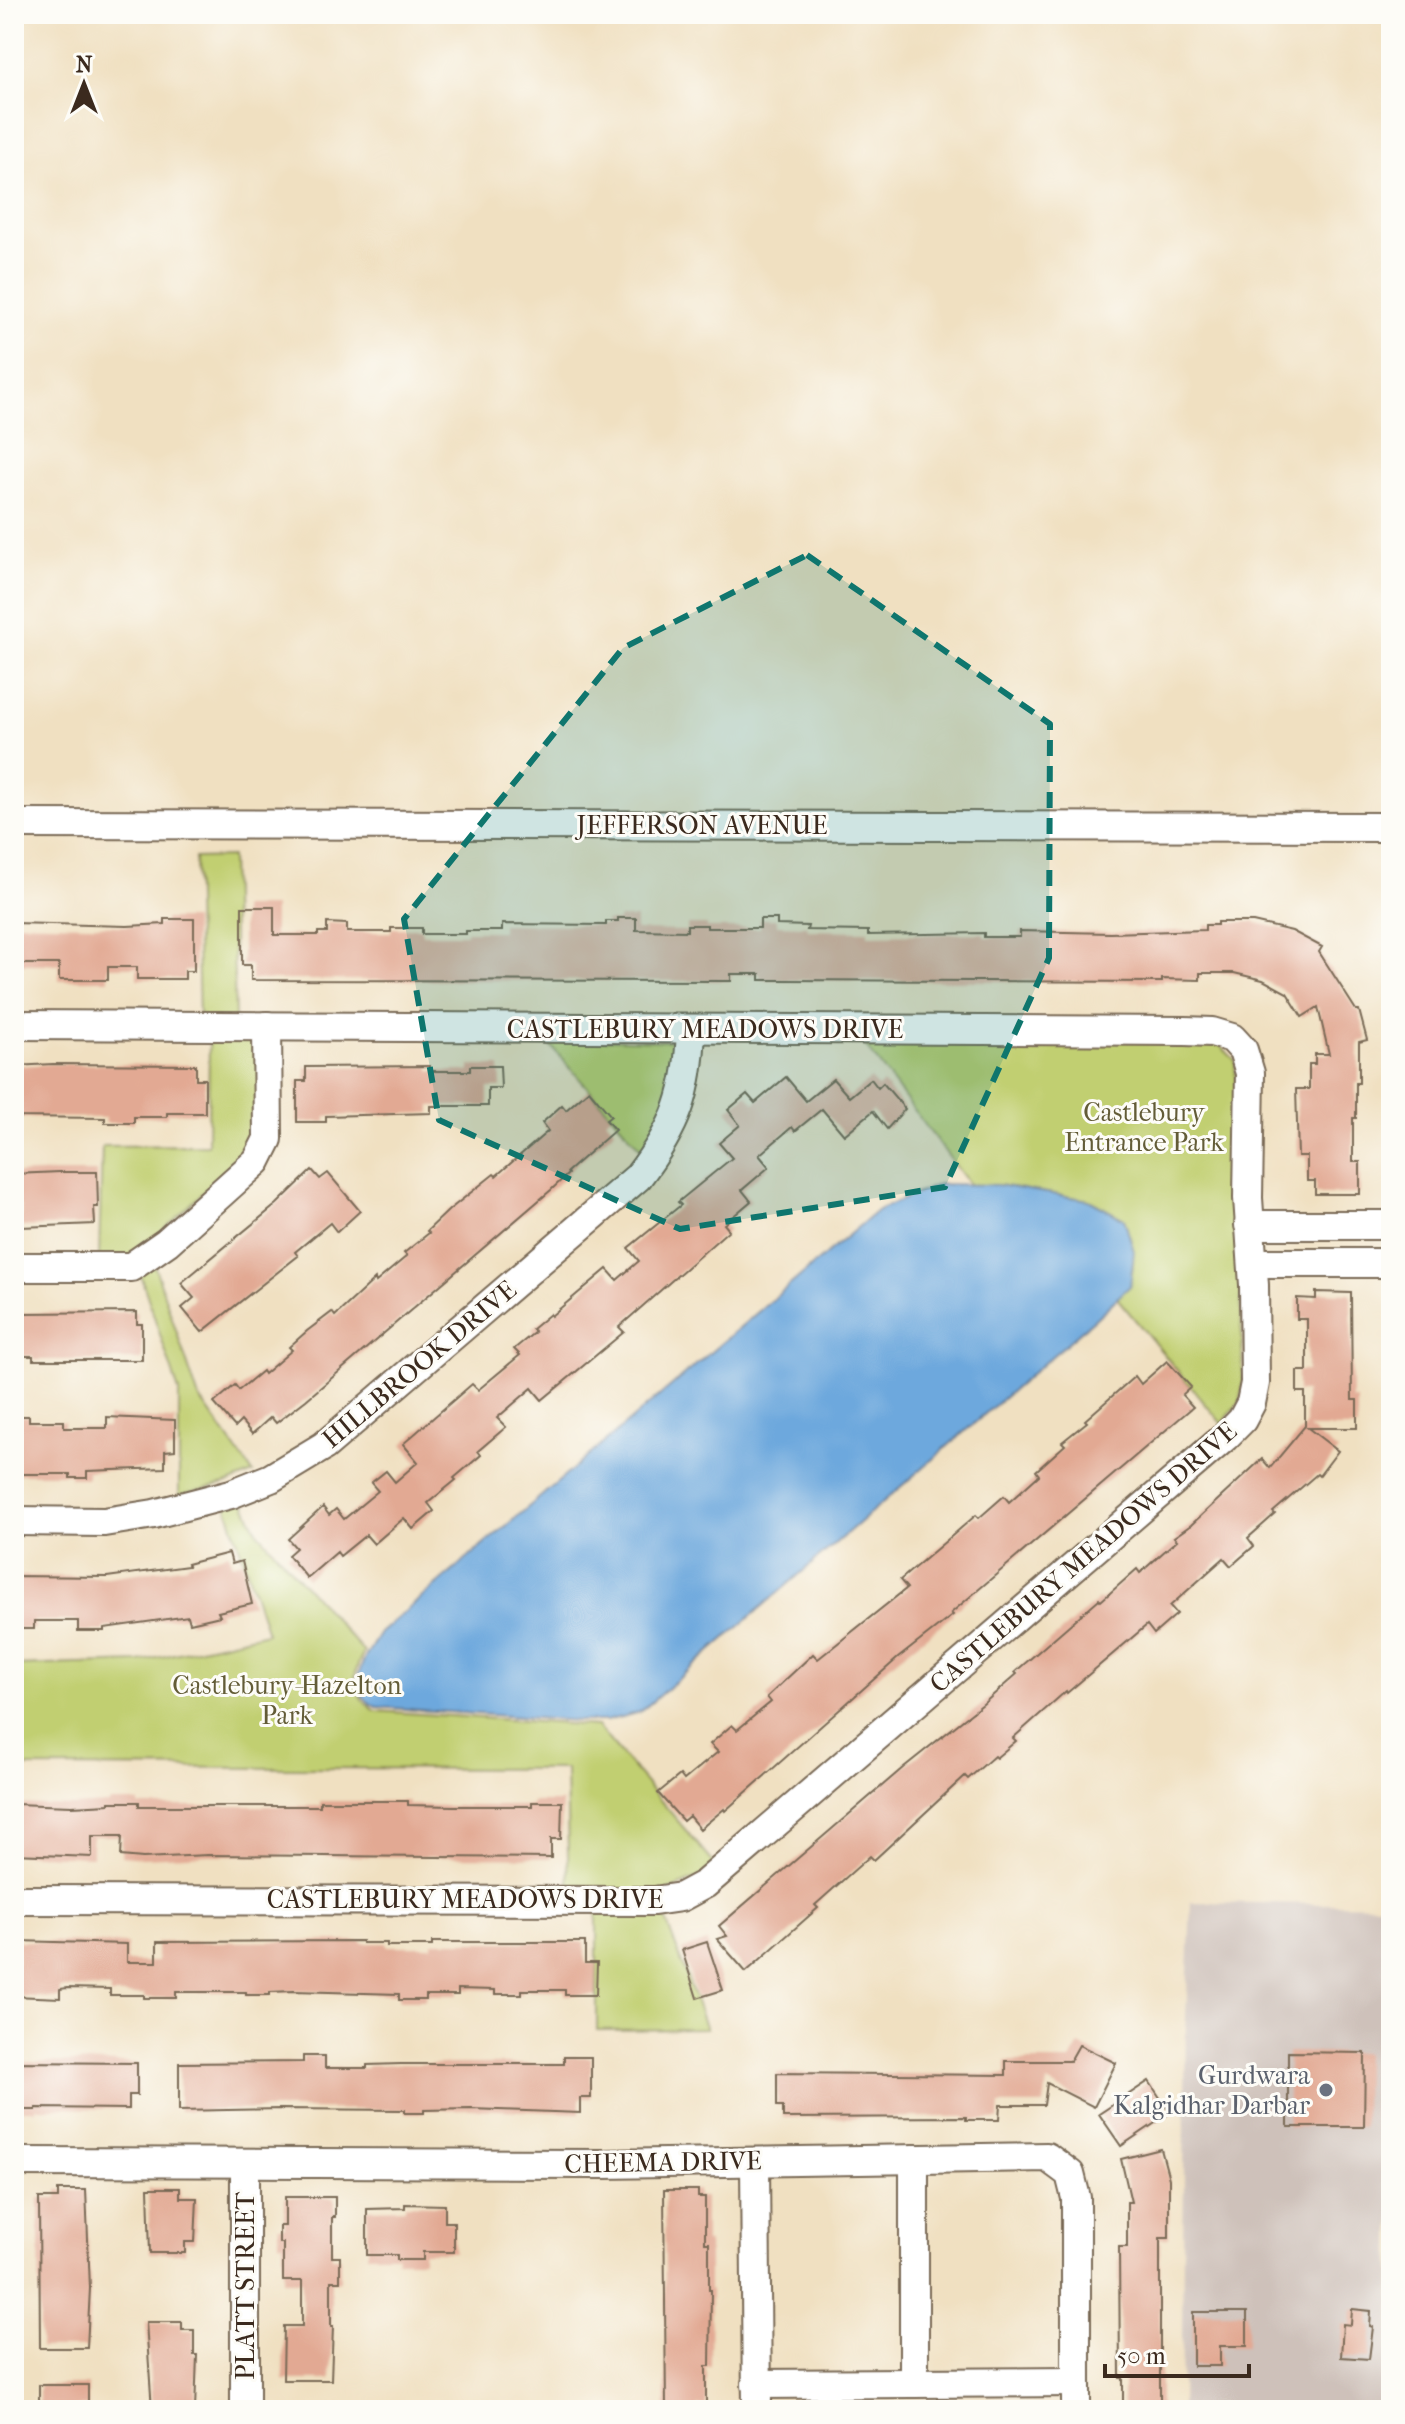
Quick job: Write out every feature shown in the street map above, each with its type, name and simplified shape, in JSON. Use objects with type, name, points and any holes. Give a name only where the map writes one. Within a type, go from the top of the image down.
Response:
[{"type":"street","name":"JEFFERSON AVENUE","points":[[14,824],[1391,827]]},
{"type":"street","name":"CASTLEBURY MEADOWS DRIVE","points":[[14,1025],[1212,1032],[1232,1038],[1243,1050],[1250,1073],[1249,1225],[1253,1263],[1255,1383],[1251,1403],[1234,1429],[705,1884],[681,1897],[654,1901],[14,1900]]},
{"type":"street","points":[[14,1267],[131,1267],[167,1242],[257,1161],[268,1139],[267,1026]]},
{"type":"street","name":"HILLBROOK DRIVE","points":[[14,1521],[104,1522],[154,1514],[271,1478],[324,1446],[638,1177],[662,1145],[685,1094],[691,1029]]},
{"type":"street","points":[[1249,1225],[1391,1225]]},
{"type":"street","points":[[1253,1263],[1391,1263]]},
{"type":"street","name":"CHEEMA DRIVE","points":[[14,2162],[755,2162],[1047,2157],[1070,2174],[1076,2198],[1076,2396]]},
{"type":"street","points":[[914,2159],[914,2383]]},
{"type":"street","points":[[755,2162],[756,2397],[914,2383],[1076,2396]]},
{"type":"street","name":"PLATT STREET","points":[[245,2163],[245,2410]]},
{"type":"highlighted area","points":[[807,555],[1050,724],[1049,958],[945,1187],[680,1229],[439,1120],[404,919],[623,648]]},
{"type":"shaded area","points":[[1191,1902],[1391,1905],[1391,2410],[1181,2410],[1186,2017]]},
{"type":"green space","points":[[231,857],[235,1019],[199,1019],[195,858]]},
{"type":"green space","points":[[261,1034],[261,1137],[129,1263],[99,1259],[102,1146],[208,1145],[209,1037]]},
{"type":"green space","name":"Castlebury Entrance Park","points":[[1210,1036],[1235,1060],[1243,1381],[1241,1400],[1222,1424],[1117,1298],[1130,1280],[1133,1261],[1124,1219],[1089,1200],[998,1185],[970,1185],[862,1041]]},
{"type":"green space","points":[[544,1038],[675,1041],[666,1112],[645,1153]]},
{"type":"green space","points":[[153,1261],[198,1396],[253,1473],[229,1483],[179,1495],[179,1392],[139,1271]]},
{"type":"green space","name":"Castlebury-Hazelton Park","points":[[240,1493],[257,1531],[364,1652],[356,1669],[355,1685],[368,1705],[376,1711],[597,1726],[712,1861],[716,1871],[650,1898],[569,1897],[566,1769],[14,1767],[14,1666],[139,1662],[267,1633],[224,1498]]},
{"type":"green space","points":[[597,1908],[662,1909],[706,2029],[597,2030]]},
{"type":"water","points":[[939,1184],[998,1185],[1089,1200],[1124,1219],[1134,1251],[1130,1286],[640,1712],[606,1721],[578,1721],[376,1707],[366,1699],[358,1681],[363,1662],[380,1633],[878,1210]]},
{"type":"building","points":[[242,907],[274,907],[274,935],[318,935],[318,932],[327,932],[327,923],[347,924],[347,932],[422,928],[422,934],[466,934],[466,931],[502,931],[502,924],[606,925],[606,921],[618,921],[618,918],[636,918],[636,930],[687,931],[687,925],[760,928],[760,919],[777,919],[777,925],[808,926],[807,930],[868,931],[868,935],[984,933],[984,937],[1020,937],[1020,931],[1110,933],[1205,930],[1205,925],[1217,925],[1217,922],[1253,922],[1292,931],[1322,947],[1319,952],[1356,1010],[1359,1010],[1367,1040],[1359,1042],[1359,1083],[1356,1083],[1356,1118],[1353,1118],[1353,1162],[1360,1162],[1360,1194],[1315,1194],[1315,1181],[1307,1181],[1307,1156],[1298,1156],[1296,1089],[1309,1089],[1309,1064],[1315,1064],[1315,1054],[1329,1054],[1318,1007],[1302,1017],[1287,993],[1263,980],[1234,973],[1200,973],[1200,980],[1162,979],[1162,982],[760,980],[760,974],[731,974],[731,981],[251,980],[251,965],[242,965]]},
{"type":"building","points":[[165,919],[194,919],[194,971],[185,971],[185,979],[137,979],[137,967],[108,967],[108,980],[59,980],[59,964],[14,964],[14,923],[127,926],[165,924]]},
{"type":"building","points":[[196,1065],[196,1079],[205,1079],[205,1113],[134,1117],[134,1123],[105,1123],[105,1118],[14,1117],[14,1066]]},
{"type":"building","points":[[430,1066],[430,1071],[470,1071],[470,1066],[500,1066],[501,1088],[488,1088],[488,1106],[431,1106],[431,1113],[326,1116],[326,1122],[297,1122],[297,1081],[306,1081],[306,1067]]},
{"type":"building","points":[[786,1077],[806,1101],[833,1079],[849,1097],[871,1079],[878,1088],[883,1083],[905,1109],[887,1129],[873,1111],[844,1135],[822,1109],[795,1131],[792,1127],[759,1155],[769,1167],[742,1190],[751,1201],[724,1224],[729,1230],[619,1327],[624,1332],[542,1400],[532,1388],[497,1418],[506,1427],[478,1451],[481,1455],[454,1478],[456,1480],[428,1503],[434,1511],[413,1529],[404,1518],[374,1544],[366,1535],[340,1556],[337,1552],[307,1578],[288,1555],[296,1548],[288,1539],[323,1507],[329,1515],[336,1509],[344,1519],[378,1491],[371,1483],[386,1471],[395,1482],[418,1462],[403,1444],[472,1384],[478,1390],[520,1355],[514,1349],[535,1332],[532,1329],[607,1269],[617,1280],[639,1261],[628,1248],[732,1158],[719,1143],[740,1125],[728,1110],[747,1094],[755,1103]]},
{"type":"building","points":[[589,1090],[611,1116],[606,1120],[615,1130],[551,1190],[306,1400],[276,1423],[271,1417],[252,1434],[241,1421],[235,1427],[214,1403],[235,1385],[239,1390],[262,1371],[264,1374],[292,1350],[289,1347],[307,1331],[332,1312],[335,1316],[375,1279],[376,1282],[407,1256],[404,1253],[429,1233],[427,1231],[449,1210],[494,1174],[496,1176],[548,1131],[542,1123],[562,1105],[566,1110]]},
{"type":"building","points":[[312,1170],[320,1179],[328,1173],[360,1211],[337,1232],[330,1223],[295,1252],[298,1256],[202,1332],[182,1308],[194,1298],[181,1283],[277,1204]]},
{"type":"building","points":[[97,1172],[95,1224],[21,1227],[21,1206],[14,1206],[14,1174]]},
{"type":"building","points":[[1316,1292],[1351,1293],[1352,1400],[1357,1400],[1357,1428],[1308,1428],[1338,1451],[1319,1476],[1317,1474],[1273,1512],[1275,1514],[1248,1538],[1254,1546],[1231,1566],[1224,1558],[1170,1606],[1177,1614],[1154,1634],[1147,1625],[1066,1691],[1013,1738],[1016,1741],[996,1758],[994,1756],[968,1779],[965,1776],[874,1860],[870,1856],[815,1905],[818,1908],[746,1972],[717,1939],[727,1936],[719,1926],[904,1767],[983,1704],[1099,1599],[1101,1601],[1137,1569],[1140,1573],[1177,1540],[1174,1537],[1262,1459],[1270,1468],[1305,1426],[1305,1392],[1297,1392],[1297,1371],[1307,1371],[1307,1319],[1297,1319],[1297,1298],[1316,1299]]},
{"type":"building","points":[[137,1312],[137,1324],[142,1324],[142,1360],[33,1360],[33,1356],[14,1356],[14,1323],[21,1323],[21,1313]]},
{"type":"building","points":[[1167,1361],[1191,1387],[1182,1395],[1193,1407],[951,1613],[953,1615],[898,1658],[725,1811],[700,1829],[689,1816],[683,1821],[658,1793],[680,1775],[684,1780],[718,1752],[710,1744],[732,1725],[737,1730],[771,1702],[767,1697],[813,1654],[818,1659],[907,1588],[900,1580],[976,1515],[979,1518],[1004,1496],[1009,1502],[1039,1475],[1036,1471],[1065,1445],[1062,1442],[1135,1376],[1141,1384]]},
{"type":"building","points":[[14,1416],[29,1416],[29,1421],[64,1421],[64,1428],[107,1428],[107,1417],[175,1420],[175,1450],[165,1451],[165,1468],[87,1471],[87,1478],[70,1478],[70,1474],[14,1474]]},
{"type":"building","points":[[229,1553],[232,1564],[242,1561],[252,1604],[218,1612],[220,1616],[190,1623],[188,1616],[104,1628],[104,1631],[78,1631],[78,1621],[34,1621],[34,1629],[14,1629],[14,1576],[107,1577],[188,1566]]},
{"type":"building","points":[[320,1801],[408,1801],[408,1805],[453,1806],[532,1806],[532,1802],[562,1802],[561,1839],[551,1839],[551,1858],[208,1855],[143,1858],[121,1856],[122,1836],[92,1836],[92,1857],[14,1854],[14,1804],[72,1806],[139,1802],[139,1806],[320,1806]]},
{"type":"building","points":[[18,1941],[127,1944],[127,1962],[157,1962],[157,1942],[362,1941],[387,1943],[387,1946],[432,1946],[432,1942],[585,1942],[585,1963],[597,1963],[596,1995],[565,1995],[565,1990],[522,1990],[522,1994],[495,1994],[495,1990],[458,1989],[458,1995],[426,1995],[426,2000],[399,2000],[399,1994],[294,1991],[270,1992],[270,1995],[176,1992],[176,1998],[144,1998],[144,1995],[110,1995],[110,1989],[67,1988],[60,1989],[60,1998],[14,1996]]},
{"type":"building","points":[[707,1942],[723,1990],[697,1998],[682,1950]]},
{"type":"building","points":[[1079,2045],[1116,2063],[1094,2107],[1047,2083],[1044,2105],[1000,2105],[999,2120],[966,2120],[966,2117],[783,2118],[783,2106],[777,2106],[777,2073],[1006,2075],[1006,2061],[1070,2061]]},
{"type":"building","name":"Gurdwara Kalgidhar Darbar","points":[[1288,2052],[1365,2053],[1364,2127],[1288,2127]]},
{"type":"building","points":[[303,2056],[325,2056],[325,2068],[401,2064],[564,2064],[564,2057],[591,2057],[591,2098],[580,2098],[580,2113],[471,2109],[424,2110],[424,2113],[405,2113],[405,2110],[179,2111],[179,2063],[303,2062]]},
{"type":"building","points":[[14,2062],[137,2063],[137,2095],[129,2095],[129,2109],[21,2110],[21,2097],[14,2097]]},
{"type":"building","points":[[1149,2081],[1170,2113],[1121,2146],[1099,2114]]},
{"type":"building","points":[[1161,2149],[1169,2179],[1169,2238],[1160,2238],[1160,2410],[1123,2410],[1119,2247],[1127,2247],[1127,2202],[1131,2202],[1121,2159]]},
{"type":"building","points":[[148,2188],[180,2188],[180,2198],[197,2198],[195,2242],[185,2242],[185,2253],[150,2253]]},
{"type":"building","points":[[58,2190],[86,2190],[90,2288],[87,2348],[40,2348],[39,2198],[58,2198]]},
{"type":"building","points":[[664,2190],[698,2190],[698,2197],[705,2197],[705,2243],[709,2243],[711,2290],[710,2366],[706,2366],[706,2406],[697,2406],[697,2410],[666,2410]]},
{"type":"building","points":[[285,2197],[335,2197],[332,2257],[340,2257],[340,2281],[331,2281],[331,2380],[283,2380],[284,2326],[302,2326],[302,2281],[283,2281],[283,2243],[279,2243],[279,2226],[285,2226]]},
{"type":"building","points":[[405,2204],[445,2205],[445,2222],[454,2222],[454,2252],[423,2252],[423,2260],[397,2260],[397,2255],[367,2255],[367,2209],[405,2208]]},
{"type":"building","points":[[1352,2309],[1371,2311],[1370,2326],[1373,2327],[1369,2359],[1341,2357],[1343,2324],[1351,2325]]},
{"type":"building","points":[[1193,2312],[1247,2312],[1247,2346],[1220,2346],[1220,2366],[1193,2366]]},
{"type":"building","points":[[146,2322],[182,2322],[182,2330],[194,2330],[194,2355],[197,2355],[195,2410],[152,2410]]},
{"type":"building","points":[[39,2385],[88,2385],[88,2407],[39,2408]]},
{"type":"place","name":"Gurdwara Kalgidhar Darbar","points":[[1326,2090]]}]
